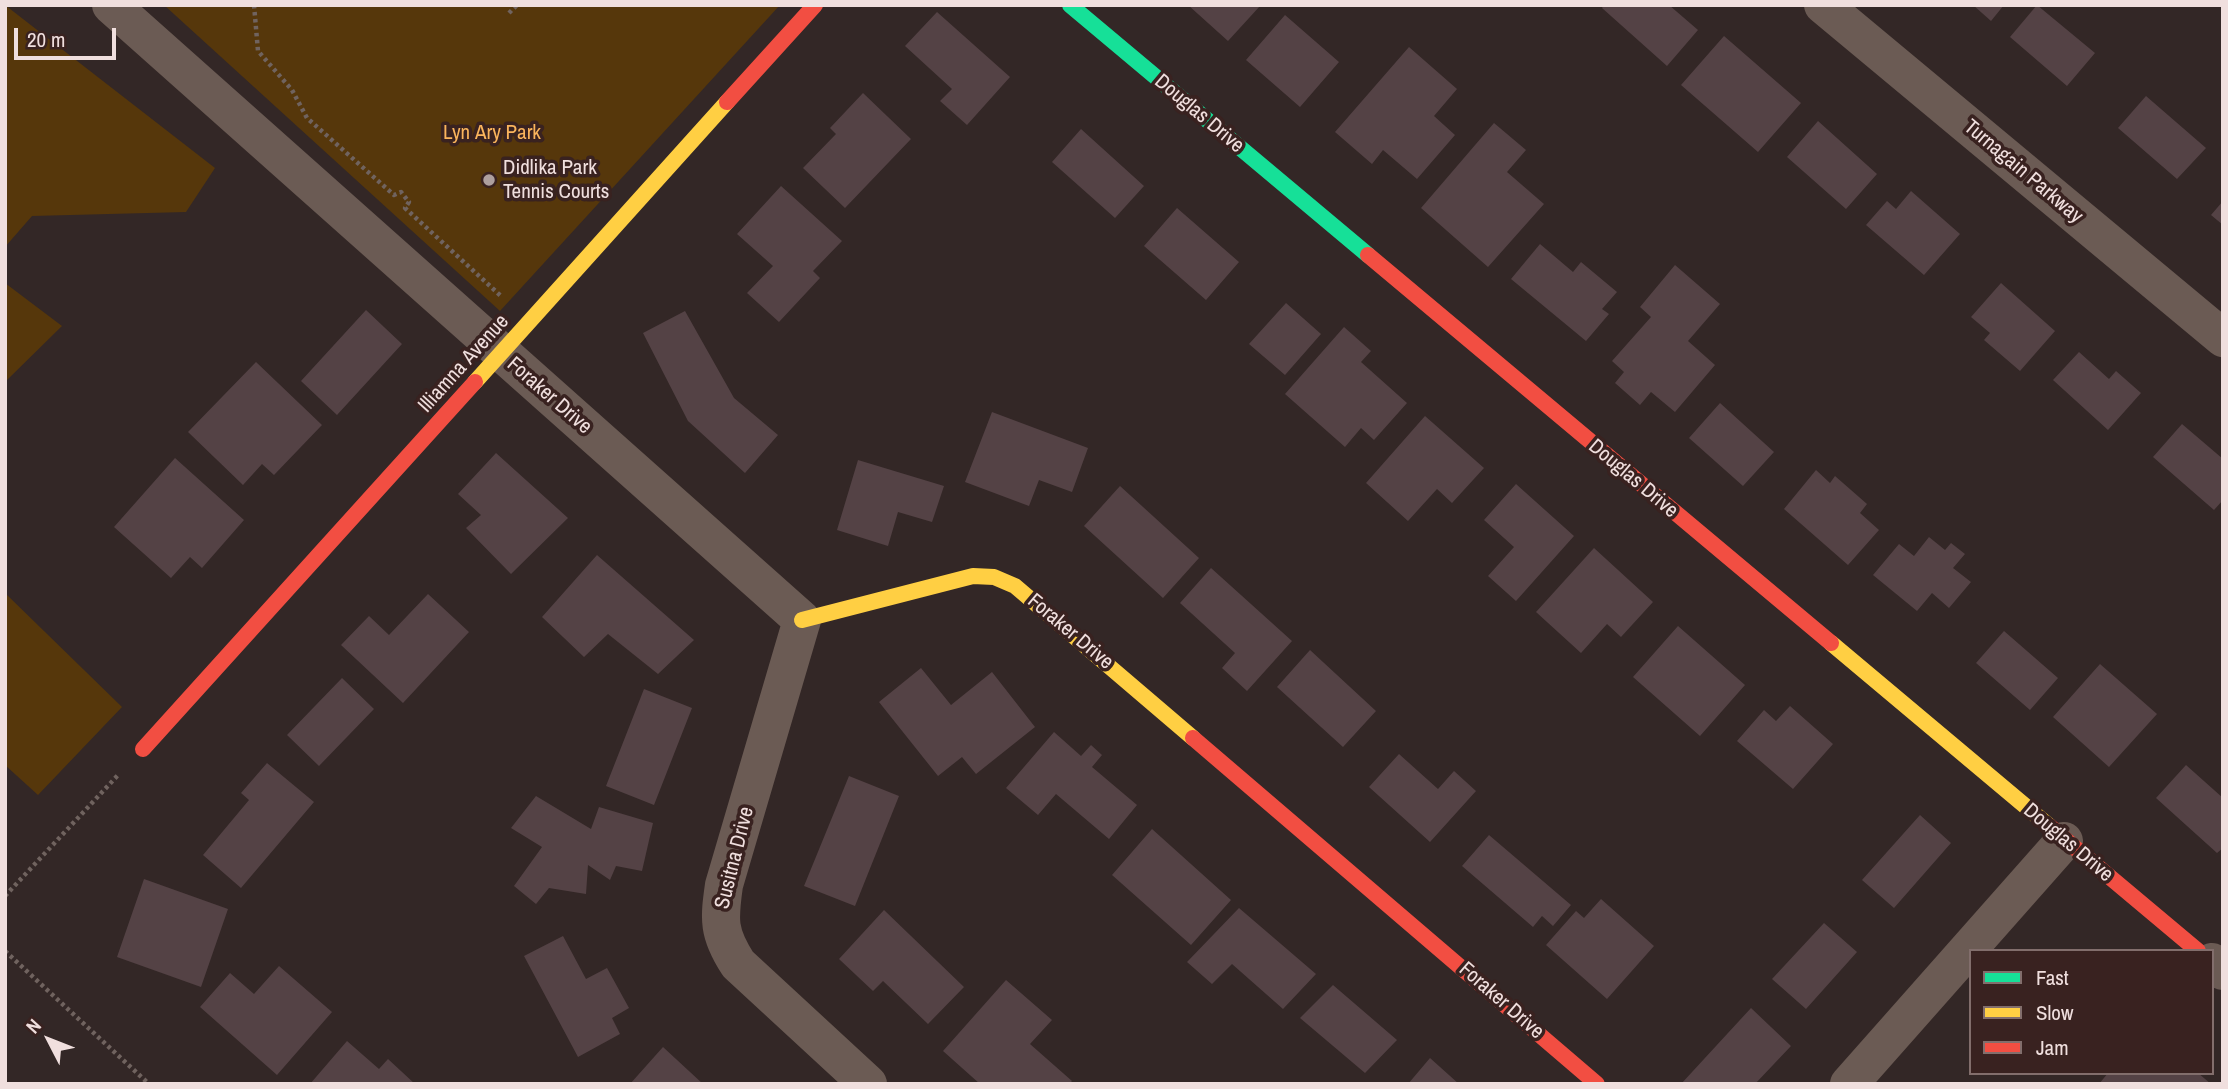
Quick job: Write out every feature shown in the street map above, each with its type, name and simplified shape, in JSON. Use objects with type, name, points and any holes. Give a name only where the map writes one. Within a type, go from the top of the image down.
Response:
[{"type":"street","name":"Foraker Drive","points":[[111,5],[802,620],[973,576],[994,577],[1015,586],[1597,1084]]},
{"type":"street","name":"Illiamna Avenue","points":[[142,749],[815,5]]},
{"type":"street","name":"Douglas Drive","points":[[1070,5],[2064,841],[2197,949]]},
{"type":"street","name":"Turnagain Parkway","points":[[1823,5],[2223,338]]},
{"type":"street","name":"Susitna Drive","points":[[802,620],[724,885],[719,918],[724,943],[738,964],[868,1084]]},
{"type":"street","points":[[1849,1084],[2064,841]]},
{"type":"path","points":[[254,5],[258,51],[292,90],[307,118],[394,195],[401,192],[409,202],[405,208],[503,299]]},
{"type":"path","points":[[509,13],[517,5]]},
{"type":"path","points":[[5,896],[142,749]]},
{"type":"path","points":[[5,951],[149,1084]]},
{"type":"green space","points":[[5,5],[215,168],[186,212],[32,216],[5,247]]},
{"type":"green space","name":"Lyn Ary Park","points":[[164,5],[780,5],[500,311]]},
{"type":"green space","points":[[5,283],[62,326],[5,382]]},
{"type":"green space","points":[[5,593],[122,707],[38,795],[5,765]]},
{"type":"building","points":[[1188,5],[1258,5],[1260,6],[1228,41]]},
{"type":"building","points":[[1604,5],[1669,5],[1698,30],[1667,66],[1602,8]]},
{"type":"building","points":[[1973,5],[2004,5],[1991,21]]},
{"type":"building","points":[[2037,5],[2095,53],[2067,86],[2010,37]]},
{"type":"building","points":[[937,12],[1010,77],[967,125],[940,101],[952,89],[905,46]]},
{"type":"building","points":[[1285,15],[1339,62],[1300,107],[1246,60]]},
{"type":"building","points":[[1724,36],[1801,103],[1758,152],[1681,85]]},
{"type":"building","points":[[1409,47],[1457,89],[1434,116],[1455,135],[1417,179],[1383,150],[1372,164],[1335,132]]},
{"type":"building","points":[[863,93],[911,139],[845,208],[803,168],[836,134],[830,128]]},
{"type":"building","points":[[2146,96],[2206,148],[2177,179],[2118,128]]},
{"type":"building","points":[[1818,121],[1877,174],[1846,209],[1787,157]]},
{"type":"building","points":[[1494,123],[1526,150],[1507,172],[1544,204],[1488,267],[1421,208]]},
{"type":"building","points":[[1081,129],[1144,186],[1115,218],[1052,162]]},
{"type":"building","points":[[781,186],[842,241],[813,271],[820,278],[779,322],[747,293],[773,266],[737,234]]},
{"type":"building","points":[[1911,191],[1960,234],[1924,275],[1866,225],[1887,201],[1896,209]]},
{"type":"building","points":[[2223,201],[2223,225],[2211,215]]},
{"type":"building","points":[[1177,208],[1239,262],[1206,300],[1144,246]]},
{"type":"building","points":[[1540,244],[1573,272],[1581,262],[1617,292],[1602,309],[1609,314],[1586,341],[1511,279]]},
{"type":"building","points":[[1675,265],[1720,304],[1688,341],[1715,365],[1675,412],[1651,392],[1640,405],[1615,383],[1624,372],[1612,361],[1651,317],[1640,307]]},
{"type":"building","points":[[2001,283],[2055,331],[2020,371],[1984,340],[1990,333],[1971,317]]},
{"type":"building","points":[[1286,303],[1321,334],[1285,375],[1249,344]]},
{"type":"building","points":[[366,310],[402,344],[337,415],[301,381]]},
{"type":"building","points":[[685,311],[734,398],[778,435],[745,473],[688,421],[643,333]]},
{"type":"building","points":[[1344,327],[1371,351],[1361,362],[1407,403],[1374,440],[1361,428],[1345,447],[1285,394]]},
{"type":"building","points":[[2079,352],[2109,379],[2116,371],[2141,393],[2108,430],[2053,380]]},
{"type":"building","points":[[256,362],[322,425],[274,475],[262,464],[243,485],[188,432]]},
{"type":"building","points":[[1720,403],[1774,452],[1743,486],[1689,438]]},
{"type":"building","points":[[992,412],[1088,448],[1072,492],[1039,480],[1029,506],[965,482]]},
{"type":"building","points":[[1425,416],[1484,468],[1452,503],[1437,489],[1408,521],[1366,483]]},
{"type":"building","points":[[2182,424],[2223,459],[2223,500],[2214,510],[2153,457]]},
{"type":"building","points":[[496,453],[568,518],[511,574],[466,528],[481,515],[458,494]]},
{"type":"building","points":[[175,458],[244,520],[202,568],[190,557],[171,578],[114,527]]},
{"type":"building","points":[[858,460],[944,486],[932,522],[898,512],[888,546],[837,530]]},
{"type":"building","points":[[1816,470],[1830,483],[1835,476],[1867,504],[1860,513],[1879,530],[1848,565],[1784,509]]},
{"type":"building","points":[[1516,484],[1574,536],[1516,601],[1488,576],[1514,547],[1484,520]]},
{"type":"building","points":[[1120,486],[1199,558],[1163,598],[1084,526]]},
{"type":"building","points":[[1929,537],[1945,550],[1951,543],[1965,554],[1953,568],[1971,582],[1949,608],[1932,593],[1917,611],[1873,575],[1899,544],[1914,556]]},
{"type":"building","points":[[1594,548],[1653,602],[1621,637],[1607,624],[1581,653],[1536,612]]},
{"type":"building","points":[[597,555],[694,640],[658,674],[608,634],[584,657],[542,617]]},
{"type":"building","points":[[1211,568],[1292,641],[1247,691],[1222,668],[1235,653],[1180,603]]},
{"type":"building","points":[[428,594],[469,632],[403,703],[341,645],[369,616],[389,635]]},
{"type":"building","points":[[1678,626],[1745,685],[1700,736],[1633,677]]},
{"type":"building","points":[[2004,631],[2058,678],[2030,710],[1976,663]]},
{"type":"building","points":[[1310,650],[1376,711],[1343,747],[1277,687]]},
{"type":"building","points":[[2100,664],[2157,714],[2109,767],[2053,717]]},
{"type":"building","points":[[921,668],[951,705],[992,672],[1035,727],[976,774],[962,757],[938,776],[879,702]]},
{"type":"building","points":[[342,678],[374,709],[319,766],[287,735]]},
{"type":"building","points":[[644,689],[692,708],[654,805],[606,786]]},
{"type":"building","points":[[1790,706],[1833,744],[1793,789],[1737,741],[1764,710],[1776,721]]},
{"type":"building","points":[[1054,732],[1081,756],[1091,745],[1102,755],[1092,767],[1137,805],[1109,839],[1056,794],[1038,815],[1006,788]]},
{"type":"building","points":[[1399,754],[1438,789],[1454,771],[1476,791],[1430,842],[1369,787]]},
{"type":"building","points":[[267,763],[314,802],[241,888],[203,855],[249,800],[241,793]]},
{"type":"building","points":[[2186,765],[2223,798],[2223,848],[2217,853],[2156,798]]},
{"type":"building","points":[[849,776],[899,796],[855,906],[804,886]]},
{"type":"building","points":[[536,796],[591,829],[599,807],[653,823],[642,871],[616,866],[610,880],[588,865],[586,894],[549,888],[536,904],[514,886],[542,847],[511,828]]},
{"type":"building","points":[[1920,815],[1951,843],[1894,908],[1862,880]]},
{"type":"building","points":[[1152,829],[1231,900],[1191,945],[1112,875]]},
{"type":"building","points":[[1489,835],[1571,905],[1553,926],[1542,916],[1533,927],[1462,866]]},
{"type":"building","points":[[144,879],[228,909],[201,987],[117,957]]},
{"type":"building","points":[[1601,899],[1654,946],[1607,999],[1546,945],[1576,911],[1584,918]]},
{"type":"building","points":[[1239,908],[1316,974],[1283,1009],[1232,964],[1212,984],[1187,962]]},
{"type":"building","points":[[884,910],[964,987],[928,1024],[883,981],[873,991],[839,959]]},
{"type":"building","points":[[1824,923],[1857,952],[1806,1009],[1772,979]]},
{"type":"building","points":[[563,936],[586,979],[607,968],[629,1008],[612,1018],[620,1034],[578,1057],[524,956]]},
{"type":"building","points":[[279,966],[332,1012],[277,1075],[200,1007],[230,973],[254,994]]},
{"type":"building","points":[[1006,980],[1052,1020],[1030,1044],[1072,1081],[1069,1084],[980,1084],[943,1051]]},
{"type":"building","points":[[1333,985],[1397,1040],[1365,1073],[1300,1018]]},
{"type":"building","points":[[1751,1008],[1791,1046],[1755,1084],[1681,1084]]},
{"type":"building","points":[[347,1041],[379,1069],[388,1059],[415,1084],[310,1084]]},
{"type":"building","points":[[663,1047],[703,1084],[630,1084]]},
{"type":"building","points":[[1430,1058],[1459,1084],[1408,1084]]},
{"type":"building","points":[[2106,1075],[2200,1075],[2211,1084],[2099,1084]]},
{"type":"traffic: fast","points":[[1070,5],[1368,255]]},
{"type":"traffic: slow","points":[[475,382],[727,102]]},
{"type":"traffic: slow","points":[[802,620],[973,576],[994,577],[1015,586],[1193,738]]},
{"type":"traffic: slow","points":[[1831,643],[2049,826]]},
{"type":"traffic: jam","points":[[727,102],[815,5]]},
{"type":"traffic: jam","points":[[1368,255],[1831,643]]},
{"type":"traffic: jam","points":[[143,749],[475,382]]},
{"type":"traffic: jam","points":[[1193,738],[1597,1084]]},
{"type":"traffic: jam","points":[[2049,826],[2196,949]]},
{"type":"place","name":"Didlika Park Tennis Courts","points":[[489,180]]}]
